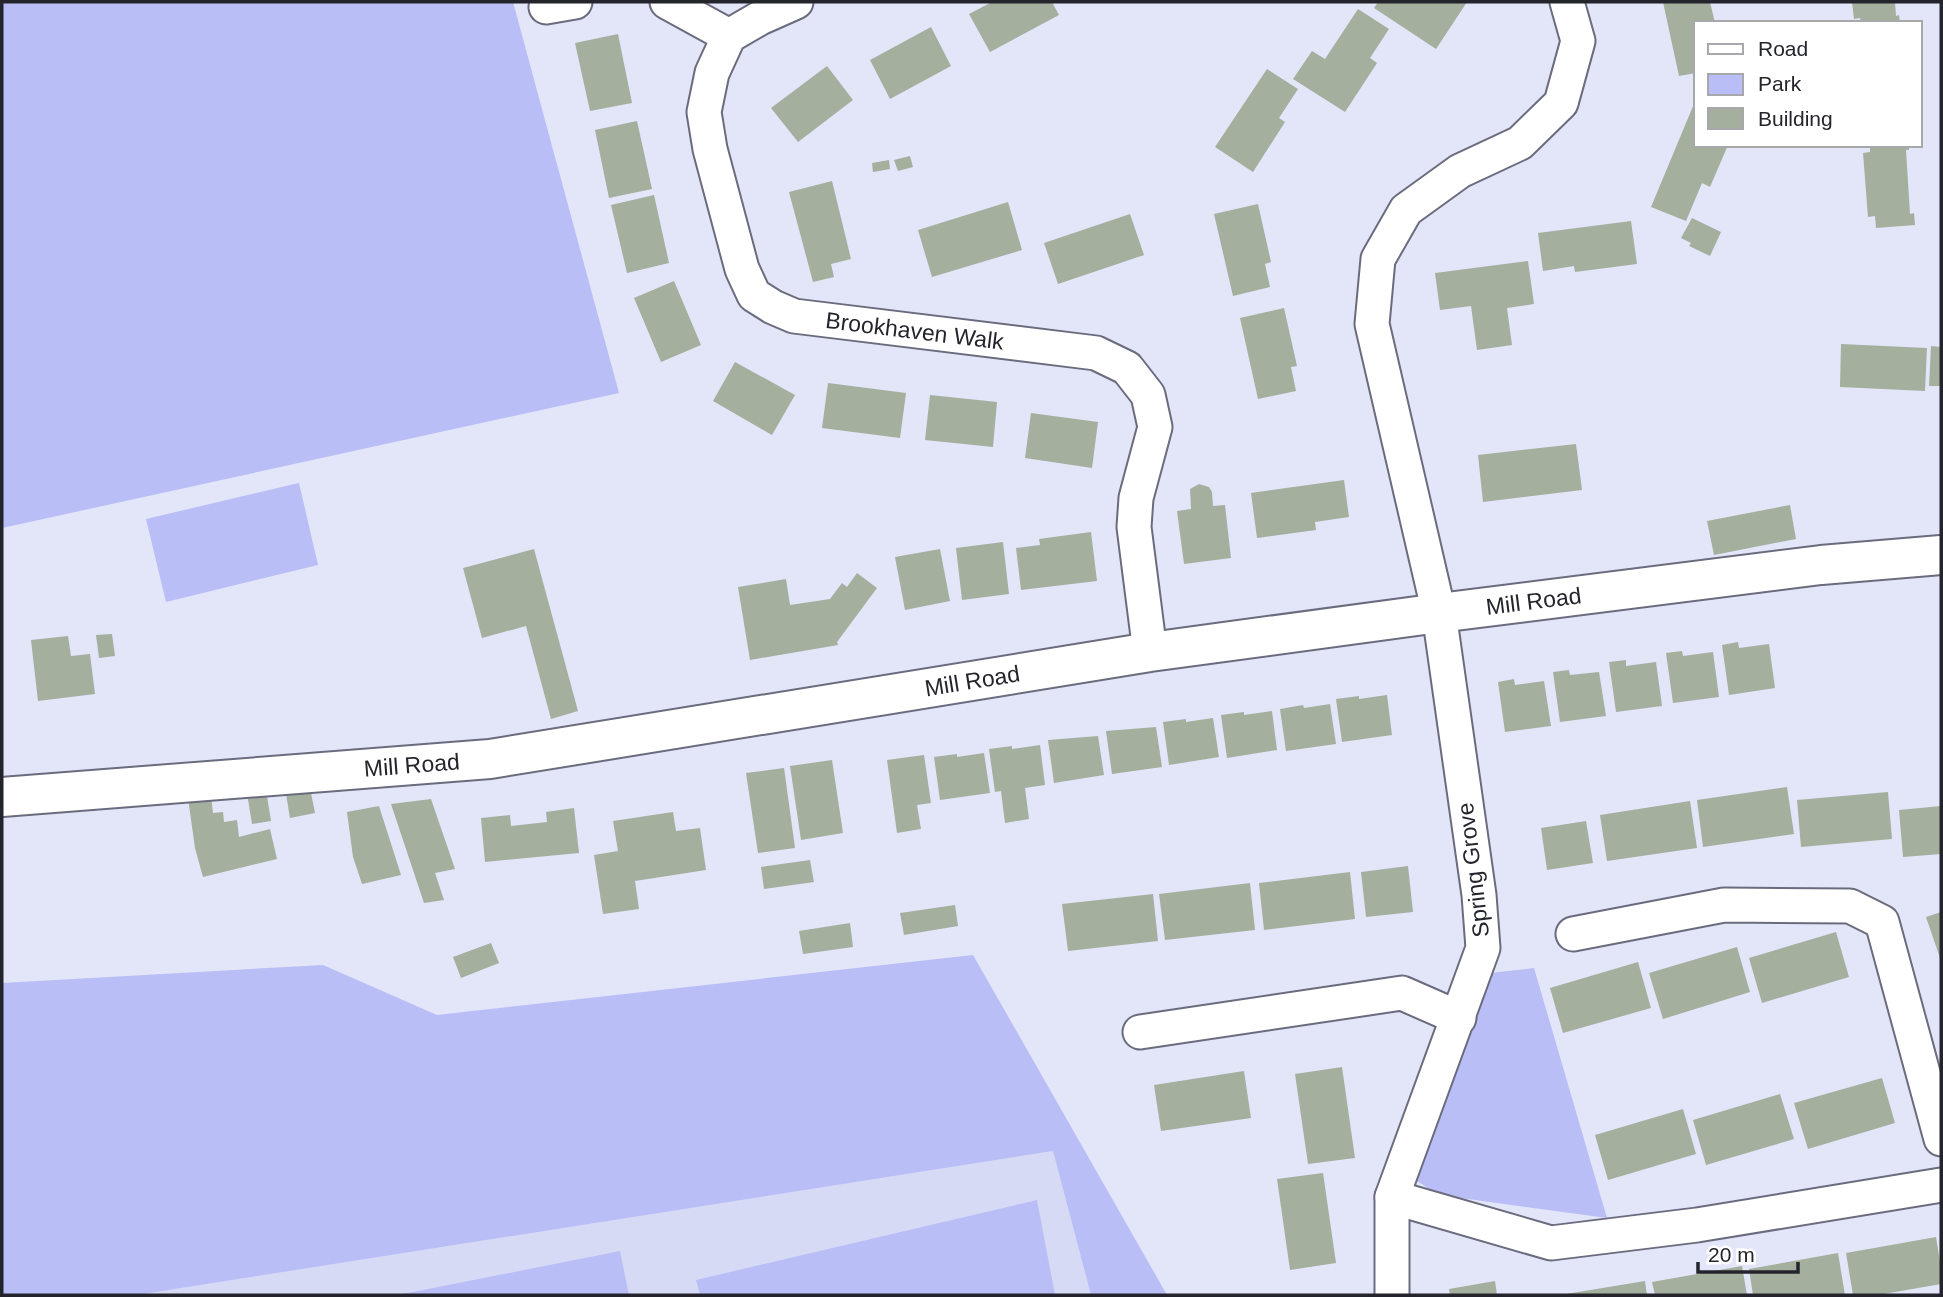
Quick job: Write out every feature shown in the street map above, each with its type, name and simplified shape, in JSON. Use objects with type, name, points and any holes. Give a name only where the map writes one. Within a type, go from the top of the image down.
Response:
[{"type":"street","points":[[667,2],[729,36],[796,2]]},
{"type":"street","name":"Spring Grove","points":[[1392,1295],[1392,1196],[1483,948],[1479,895],[1438,613],[1372,324],[1378,259],[1406,210],[1460,171],[1520,143],[1561,103],[1578,41],[1567,2]]},
{"type":"street","name":"Brookhaven Walk","points":[[729,36],[712,73],[704,112],[710,149],[739,256],[754,295],[794,316],[1096,353],[1126,368],[1148,395],[1155,427],[1136,498],[1134,527],[1150,652]]},
{"type":"street","name":"Mill Road","points":[[2,797],[490,759],[1150,652],[1821,565],[1941,555]]},
{"type":"street","points":[[1573,934],[1724,905],[1850,906],[1882,922],[1941,1139]]},
{"type":"street","points":[[1140,1032],[1402,993],[1459,1018]]},
{"type":"street","points":[[1392,1196],[1551,1243],[1697,1225],[1941,1185]]},
{"type":"shaded area","points":[[1053,1151],[1091,1295],[137,1295]]},
{"type":"green space","points":[[2,2],[513,2],[619,393],[2,528]]},
{"type":"green space","points":[[299,483],[318,565],[166,602],[146,519]]},
{"type":"green space","points":[[973,955],[1167,1295],[1091,1295],[1053,1151],[137,1295],[2,1295],[2,983],[323,965],[437,1015]]},
{"type":"green space","points":[[1534,968],[1607,1218],[1439,1195],[1417,1181],[1423,1144],[1490,973]]},
{"type":"green space","points":[[1037,1200],[1055,1295],[700,1295],[696,1280]]},
{"type":"green space","points":[[620,1251],[629,1295],[398,1295]]},
{"type":"building","points":[[992,2],[1052,2],[1059,15],[990,52],[969,14]]},
{"type":"building","points":[[1378,2],[1467,2],[1436,49],[1374,8]]},
{"type":"building","points":[[1663,2],[1710,2],[1715,21],[1694,21],[1694,73],[1679,76]]},
{"type":"building","points":[[1852,2],[1895,2],[1896,16],[1899,15],[1900,21],[1861,21],[1860,18],[1854,19]]},
{"type":"building","points":[[1358,9],[1389,29],[1370,58],[1377,63],[1345,112],[1293,79],[1312,51],[1325,59]]},
{"type":"building","points":[[931,27],[951,66],[890,99],[870,60]]},
{"type":"building","points":[[618,34],[632,103],[590,111],[575,43]]},
{"type":"building","points":[[827,66],[853,100],[798,142],[771,108]]},
{"type":"building","points":[[1267,69],[1298,89],[1279,118],[1285,122],[1253,172],[1215,147]]},
{"type":"building","points":[[1694,104],[1694,147],[1727,147],[1710,187],[1702,183],[1686,221],[1651,207]]},
{"type":"building","points":[[637,121],[652,189],[609,198],[595,130]]},
{"type":"building","points":[[1870,147],[1909,147],[1909,150],[1906,150],[1910,214],[1914,213],[1915,225],[1876,228],[1875,216],[1868,217],[1863,153],[1870,152]]},
{"type":"building","points":[[910,156],[913,167],[898,171],[894,160]]},
{"type":"building","points":[[889,160],[890,169],[873,172],[872,163]]},
{"type":"building","points":[[832,181],[851,259],[831,264],[834,277],[813,282],[789,192]]},
{"type":"building","points":[[654,195],[669,263],[627,273],[611,205]]},
{"type":"building","points":[[1008,202],[1022,250],[932,277],[918,230]]},
{"type":"building","points":[[1258,204],[1271,262],[1265,264],[1270,287],[1233,296],[1214,214]]},
{"type":"building","points":[[1130,214],[1144,255],[1058,284],[1044,243]]},
{"type":"building","points":[[1692,218],[1721,232],[1710,256],[1689,246],[1691,243],[1681,238]]},
{"type":"building","points":[[1631,221],[1637,264],[1575,272],[1574,266],[1543,271],[1538,233]]},
{"type":"building","points":[[1528,261],[1534,304],[1507,308],[1512,345],[1477,350],[1471,306],[1440,310],[1435,273]]},
{"type":"building","points":[[674,281],[701,345],[661,362],[634,298]]},
{"type":"building","points":[[1284,308],[1297,366],[1291,367],[1296,391],[1258,399],[1240,318]]},
{"type":"building","points":[[1841,344],[1927,348],[1925,391],[1840,387]]},
{"type":"building","points":[[1931,346],[1941,347],[1941,386],[1929,386]]},
{"type":"building","points":[[735,362],[795,395],[772,435],[713,401]]},
{"type":"building","points":[[828,383],[906,393],[900,438],[822,428]]},
{"type":"building","points":[[930,395],[997,402],[993,447],[925,440]]},
{"type":"building","points":[[1031,413],[1098,422],[1092,468],[1025,458]]},
{"type":"building","points":[[1576,444],[1582,490],[1483,502],[1478,455]]},
{"type":"building","points":[[1344,480],[1349,517],[1315,522],[1316,530],[1257,538],[1251,493]]},
{"type":"building","points":[[1199,484],[1209,487],[1213,506],[1225,505],[1231,558],[1184,564],[1177,511],[1191,509],[1190,489]]},
{"type":"building","points":[[1790,505],[1796,539],[1714,555],[1707,521]]},
{"type":"building","points":[[1091,532],[1097,581],[1021,590],[1016,548],[1040,545],[1039,539]]},
{"type":"building","points":[[1003,542],[1009,594],[962,600],[956,548]]},
{"type":"building","points":[[534,549],[578,711],[551,719],[526,626],[482,638],[463,568]]},
{"type":"building","points":[[940,549],[950,601],[905,610],[895,557]]},
{"type":"building","points":[[857,573],[877,588],[837,642],[838,645],[750,660],[738,587],[786,579],[790,605],[830,599],[842,583],[847,587]]},
{"type":"building","points":[[112,634],[115,656],[99,658],[96,635]]},
{"type":"building","points":[[68,636],[71,656],[90,654],[95,694],[38,701],[31,640]]},
{"type":"building","points":[[1738,642],[1739,648],[1769,644],[1775,688],[1729,695],[1722,645]]},
{"type":"building","points":[[1682,651],[1683,656],[1713,652],[1719,697],[1673,703],[1666,653]]},
{"type":"building","points":[[1626,660],[1626,666],[1656,662],[1662,706],[1616,712],[1609,662]]},
{"type":"building","points":[[1569,670],[1570,675],[1599,672],[1606,716],[1560,722],[1553,672]]},
{"type":"building","points":[[1514,679],[1515,685],[1544,681],[1551,726],[1505,732],[1498,682]]},
{"type":"building","points":[[1387,695],[1392,735],[1342,742],[1336,699]]},
{"type":"building","points":[[1330,704],[1336,744],[1286,751],[1280,709]]},
{"type":"building","points":[[1272,711],[1277,750],[1227,758],[1221,715]]},
{"type":"building","points":[[1213,718],[1219,757],[1169,765],[1163,722]]},
{"type":"building","points":[[1156,727],[1162,767],[1112,774],[1106,731]]},
{"type":"building","points":[[1098,736],[1104,775],[1054,783],[1048,740]]},
{"type":"building","points":[[1040,745],[1045,785],[1025,788],[1029,819],[1005,823],[1001,791],[995,792],[989,749]]},
{"type":"building","points":[[984,753],[990,793],[940,800],[934,757]]},
{"type":"building","points":[[924,755],[931,803],[917,805],[921,829],[897,833],[887,760]]},
{"type":"building","points":[[832,760],[843,833],[801,840],[790,766]]},
{"type":"building","points":[[784,768],[795,848],[758,853],[746,773]]},
{"type":"building","points":[[308,778],[315,813],[290,818],[284,782]]},
{"type":"building","points":[[265,784],[271,821],[252,824],[246,787]]},
{"type":"building","points":[[1787,787],[1794,834],[1703,847],[1697,800]]},
{"type":"building","points":[[210,788],[213,813],[223,812],[224,822],[237,820],[239,837],[270,829],[277,859],[203,877],[195,848],[187,791]]},
{"type":"building","points":[[1888,792],[1892,839],[1801,847],[1797,800]]},
{"type":"building","points":[[431,799],[455,869],[435,873],[444,900],[424,903],[391,804]]},
{"type":"building","points":[[1690,801],[1697,848],[1607,861],[1600,815]]},
{"type":"building","points":[[379,806],[401,875],[362,884],[353,857],[347,812]]},
{"type":"building","points":[[1941,806],[1941,854],[1903,857],[1899,810]]},
{"type":"building","points":[[574,808],[579,853],[485,862],[481,818],[510,815],[511,826],[547,822],[546,812]]},
{"type":"building","points":[[673,812],[676,831],[700,828],[706,870],[635,881],[639,909],[603,914],[594,855],[618,851],[613,821]]},
{"type":"building","points":[[1586,821],[1593,863],[1547,870],[1541,828]]},
{"type":"building","points":[[810,860],[814,882],[764,889],[761,867]]},
{"type":"building","points":[[1408,866],[1413,912],[1366,917],[1361,872]]},
{"type":"building","points":[[1350,872],[1355,919],[1264,930],[1259,883]]},
{"type":"building","points":[[1250,883],[1255,930],[1165,940],[1159,894]]},
{"type":"building","points":[[1153,894],[1158,941],[1068,951],[1062,904]]},
{"type":"building","points":[[955,905],[958,926],[904,935],[900,913]]},
{"type":"building","points":[[1941,912],[1941,961],[1926,917]]},
{"type":"building","points":[[850,923],[853,947],[803,954],[799,931]]},
{"type":"building","points":[[1836,932],[1849,977],[1762,1003],[1749,958]]},
{"type":"building","points":[[491,943],[499,963],[461,978],[453,957]]},
{"type":"building","points":[[1737,947],[1750,992],[1663,1019],[1649,973]]},
{"type":"building","points":[[1638,962],[1651,1008],[1563,1033],[1550,988]]},
{"type":"building","points":[[1342,1067],[1355,1158],[1308,1164],[1295,1074]]},
{"type":"building","points":[[1244,1071],[1251,1118],[1161,1131],[1154,1085]]},
{"type":"building","points":[[1882,1078],[1895,1123],[1808,1149],[1794,1103]]},
{"type":"building","points":[[1780,1094],[1794,1139],[1706,1165],[1693,1120]]},
{"type":"building","points":[[1683,1109],[1696,1154],[1608,1180],[1595,1135]]},
{"type":"building","points":[[1323,1173],[1336,1263],[1290,1270],[1277,1179]]},
{"type":"building","points":[[1936,1237],[1941,1284],[1878,1295],[1853,1295],[1846,1253]]},
{"type":"building","points":[[1838,1253],[1845,1295],[1753,1295],[1749,1269]]},
{"type":"building","points":[[1742,1266],[1747,1295],[1655,1295],[1652,1282]]},
{"type":"building","points":[[1495,1281],[1497,1295],[1450,1295],[1449,1289]]},
{"type":"building","points":[[1645,1281],[1647,1295],[1566,1295],[1566,1294]]}]
